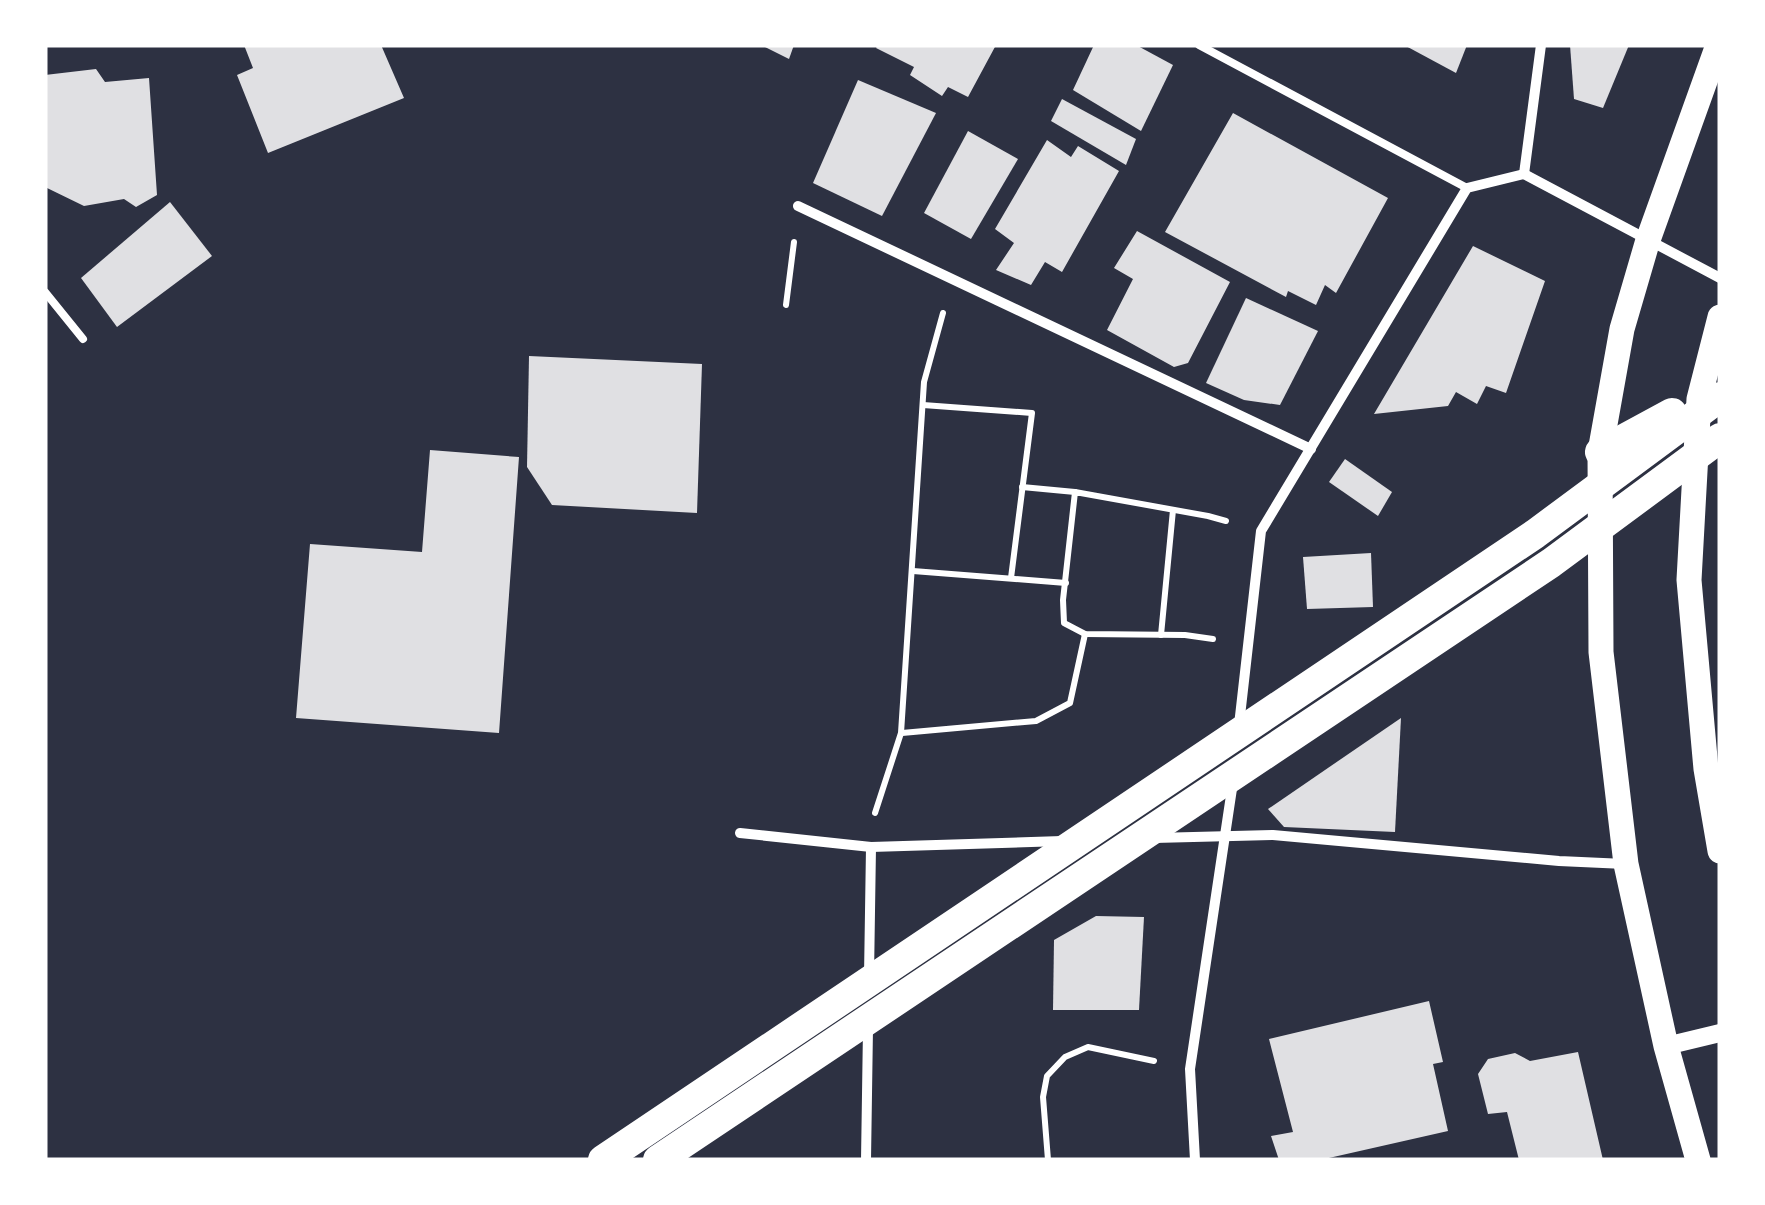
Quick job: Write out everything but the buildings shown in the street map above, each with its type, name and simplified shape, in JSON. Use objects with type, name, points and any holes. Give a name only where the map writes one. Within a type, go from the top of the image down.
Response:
[{"type":"highway","points":[[1600,452],[1713,397]]},
{"type":"highway","points":[[603,1160],[1535,534],[1713,397]]},
{"type":"highway","points":[[658,1160],[1550,563],[1720,438]]},
{"type":"main road","points":[[1698,1160],[1666,1046],[1626,864],[1601,652],[1600,452],[1622,328],[1648,240],[1718,45]]},
{"type":"main road","points":[[1720,318],[1688,580],[1720,851]]},
{"type":"street","points":[[1524,174],[1542,45]]},
{"type":"street","points":[[1195,1160],[1190,1069],[1230,810],[1261,532],[1467,188],[1524,174],[1720,278]]},
{"type":"street","points":[[798,206],[1311,449]]},
{"type":"street","points":[[740,833],[871,847],[1099,840]]},
{"type":"street","points":[[1118,839],[1273,835],[1626,864]]},
{"type":"street","points":[[866,1160],[871,847]]},
{"type":"street","points":[[1666,1046],[1720,1033]]},
{"type":"lane","points":[[1199,45],[1467,188]]},
{"type":"lane","points":[[45,292],[83,339]]},
{"type":"path","points":[[786,305],[798,206]]},
{"type":"path","points":[[875,812],[901,733],[924,382],[943,313]]},
{"type":"path","points":[[922,405],[1032,412],[1011,578]]},
{"type":"path","points":[[1022,487],[1075,492],[1208,516]]},
{"type":"path","points":[[1075,492],[1064,623],[1085,634],[1185,636]]},
{"type":"path","points":[[1161,636],[1173,510]]},
{"type":"path","points":[[913,571],[1066,584]]},
{"type":"path","points":[[901,733],[1036,721],[1070,703],[1085,634]]},
{"type":"path","points":[[1048,1160],[1043,1097],[1047,1076],[1065,1057],[1088,1047],[1190,1069]]}]
